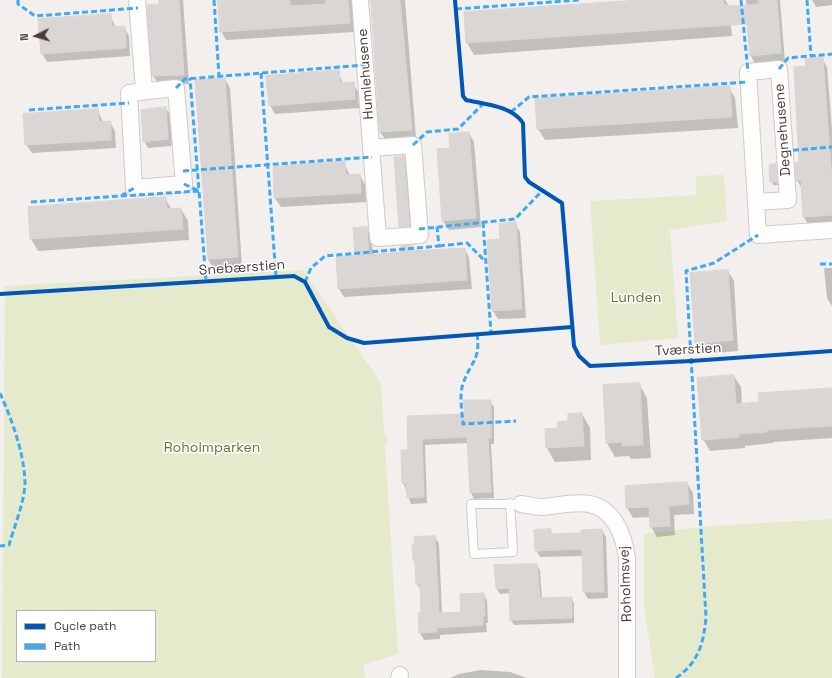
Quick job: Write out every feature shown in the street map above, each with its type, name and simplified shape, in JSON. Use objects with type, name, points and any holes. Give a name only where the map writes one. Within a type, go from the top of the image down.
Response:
[{"type":"street","points":[[137,0],[144,90]]},
{"type":"street","name":"Humlehusene","points":[[360,0],[371,148],[378,238],[420,235],[413,145],[371,148]]},
{"type":"street","name":"Degnehusene","points":[[756,202],[788,200],[778,69],[748,72],[758,235],[832,230]]},
{"type":"street","points":[[176,88],[184,184],[134,188],[129,93],[144,90],[176,88]]},
{"type":"street","name":"Roholmsvej","points":[[516,504],[540,507],[589,504],[604,511],[617,525],[624,540],[627,558],[627,678]]},
{"type":"lane","points":[[471,504],[516,504],[513,552],[474,554],[471,504]]},
{"type":"green space","name":"Lunden","points":[[724,175],[727,221],[670,230],[678,338],[600,345],[590,201],[696,195],[696,176]]},
{"type":"green space","name":"Roholmparken","points":[[303,270],[381,383],[384,434],[388,438],[385,445],[398,654],[363,665],[365,678],[2,678],[5,286]]},
{"type":"green space","points":[[832,519],[832,678],[655,678],[644,608],[644,534],[712,526]]},
{"type":"building","points":[[159,0],[179,0],[184,75],[152,76],[147,5],[159,4]]},
{"type":"building","points":[[218,0],[290,0],[290,6],[326,4],[326,0],[348,0],[350,23],[220,32]]},
{"type":"building","points":[[371,0],[400,0],[412,130],[380,132]]},
{"type":"building","points":[[640,0],[723,0],[724,5],[735,6],[759,4],[758,0],[777,0],[781,53],[750,56],[747,24],[466,43],[464,12]]},
{"type":"building","points":[[111,14],[112,27],[125,26],[126,48],[41,54],[38,19]]},
{"type":"building","points":[[823,57],[832,180],[832,215],[803,217],[801,180],[796,181],[795,163],[799,162],[794,67],[806,66],[805,59]]},
{"type":"building","points":[[339,70],[340,83],[354,82],[355,99],[269,106],[266,76]]},
{"type":"building","points":[[225,78],[238,257],[208,259],[195,80]]},
{"type":"building","points":[[730,86],[732,117],[537,129],[535,99]]},
{"type":"building","points":[[166,107],[168,139],[143,142],[141,110]]},
{"type":"building","points":[[98,109],[99,122],[111,121],[111,140],[25,145],[23,114]]},
{"type":"building","points":[[469,132],[476,218],[442,221],[437,149],[450,148],[449,134]]},
{"type":"building","points":[[404,156],[410,226],[399,227],[394,157]]},
{"type":"building","points":[[345,161],[346,175],[360,174],[361,193],[274,198],[273,167]]},
{"type":"building","points":[[776,164],[777,182],[770,182],[769,165]]},
{"type":"building","points":[[166,197],[167,209],[181,208],[183,229],[30,239],[28,207]]},
{"type":"building","points":[[516,222],[522,309],[492,311],[487,240],[500,239],[499,224]]},
{"type":"building","points":[[367,227],[369,255],[401,252],[400,246],[412,245],[412,251],[465,248],[467,280],[338,289],[336,257],[355,255],[353,228]]},
{"type":"building","points":[[728,270],[733,340],[695,344],[690,273]]},
{"type":"building","points":[[734,375],[736,404],[759,402],[758,393],[832,388],[832,426],[767,430],[767,432],[739,434],[739,437],[702,440],[697,378]]},
{"type":"building","points":[[640,383],[643,445],[622,446],[622,442],[606,443],[603,385]]},
{"type":"building","points":[[464,400],[491,400],[491,438],[488,438],[491,492],[470,493],[467,437],[422,439],[424,497],[407,498],[406,483],[402,483],[401,450],[408,450],[407,416],[464,414]]},
{"type":"building","points":[[582,413],[584,446],[546,448],[545,429],[558,428],[557,422],[568,421],[568,414]]},
{"type":"building","points":[[687,482],[689,504],[669,506],[670,526],[650,527],[649,507],[626,508],[625,486]]},
{"type":"building","points":[[551,529],[551,534],[581,533],[581,530],[602,529],[604,592],[583,592],[582,549],[535,551],[534,530]]},
{"type":"building","points":[[435,536],[439,613],[461,612],[460,594],[484,593],[485,616],[483,616],[483,625],[437,628],[437,632],[419,633],[418,613],[421,613],[420,584],[416,584],[415,560],[413,560],[412,544],[415,544],[414,537]]},
{"type":"building","points":[[537,564],[540,598],[572,597],[572,618],[510,620],[509,588],[496,589],[494,565]]},
{"type":"marked path","points":[[18,0],[18,4],[35,16],[138,8]]},
{"type":"marked path","points":[[214,0],[219,76]]},
{"type":"marked path","points":[[456,9],[579,0]]},
{"type":"marked path","points":[[741,0],[748,72]]},
{"type":"marked path","points":[[807,0],[811,56]]},
{"type":"marked path","points":[[779,69],[788,58],[832,54]]},
{"type":"marked path","points":[[176,88],[185,79],[365,65]]},
{"type":"marked path","points":[[261,73],[276,277]]},
{"type":"marked path","points":[[121,196],[199,191],[190,78]]},
{"type":"marked path","points":[[511,112],[529,97],[748,82]]},
{"type":"marked path","points":[[29,110],[129,103]]},
{"type":"marked path","points":[[413,145],[427,132],[458,129],[483,104]]},
{"type":"marked path","points":[[784,151],[832,147]]},
{"type":"marked path","points":[[183,171],[372,157]]},
{"type":"marked path","points":[[184,184],[199,191],[206,281]]},
{"type":"marked path","points":[[31,202],[121,196],[134,188]]},
{"type":"marked path","points":[[419,229],[515,219],[542,191]]},
{"type":"marked path","points":[[483,222],[491,333]]},
{"type":"marked path","points":[[305,282],[311,268],[325,256],[439,246],[437,227]]},
{"type":"marked path","points":[[676,678],[684,672],[695,659],[704,635],[706,617],[686,271],[714,263],[758,235]]},
{"type":"marked path","points":[[439,246],[467,243],[486,262]]},
{"type":"marked path","points":[[820,264],[832,264]]},
{"type":"marked path","points":[[477,334],[478,343],[476,356],[466,377],[461,393],[463,424],[516,421]]},
{"type":"marked path","points":[[0,393],[17,437],[25,482],[21,506],[9,545],[0,546]]},
{"type":"cycle path","name":"Tværstien","points":[[455,0],[463,96],[466,100],[505,109],[518,117],[523,123],[525,177],[529,182],[562,203],[574,346],[579,356],[590,366],[691,361],[832,351]]},
{"type":"cycle path","name":"Snebærstien","points":[[0,294],[294,276],[305,282],[329,327],[347,338],[364,343],[572,327]]}]
